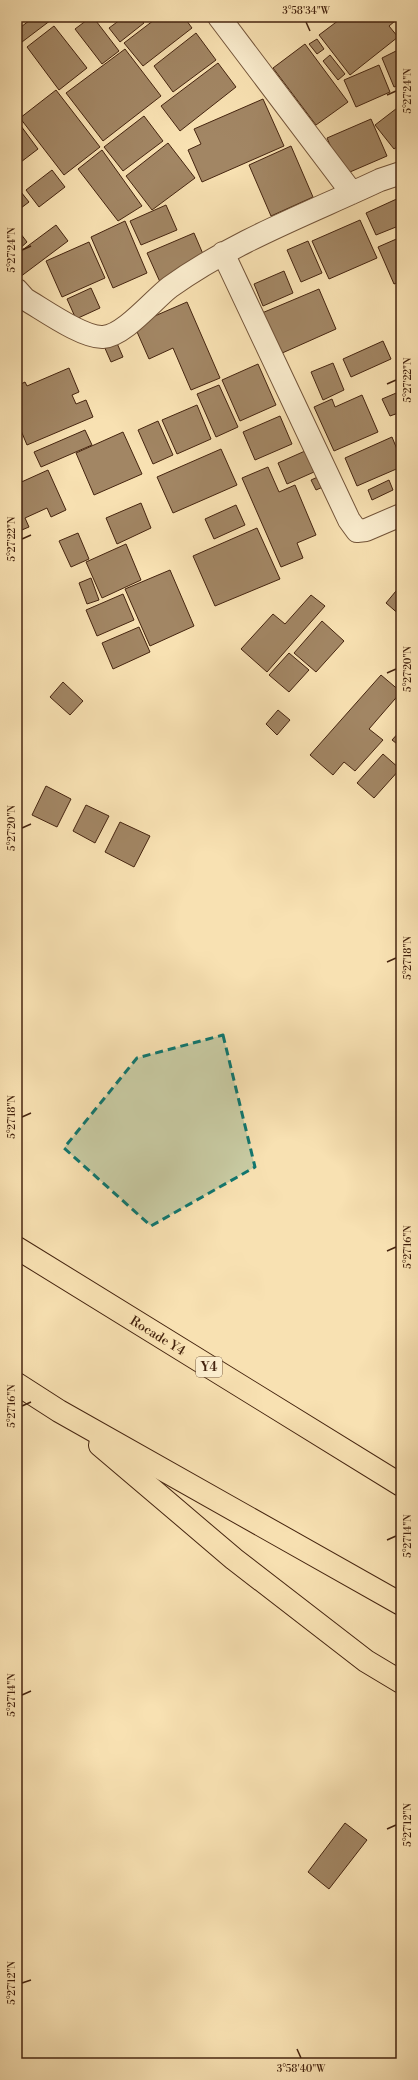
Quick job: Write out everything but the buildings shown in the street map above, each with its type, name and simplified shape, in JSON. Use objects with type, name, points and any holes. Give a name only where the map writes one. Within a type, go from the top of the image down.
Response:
[{"type":"highway","name":"Rocade Y4","points":[[17,1248],[401,1485]]},
{"type":"highway","points":[[17,1384],[59,1411],[401,1604]]},
{"type":"highway","points":[[59,1411],[234,1559],[366,1661],[401,1682]]},
{"type":"street","points":[[219,17],[352,193]]},
{"type":"street","points":[[17,290],[25,299],[89,336],[104,337],[116,334],[137,318],[170,288],[223,253],[352,193],[401,173]]},
{"type":"street","points":[[223,253],[349,520],[357,531],[366,530],[401,515]]},
{"type":"highlighted area","points":[[223,1035],[255,1167],[151,1226],[64,1148],[137,1058]]}]
